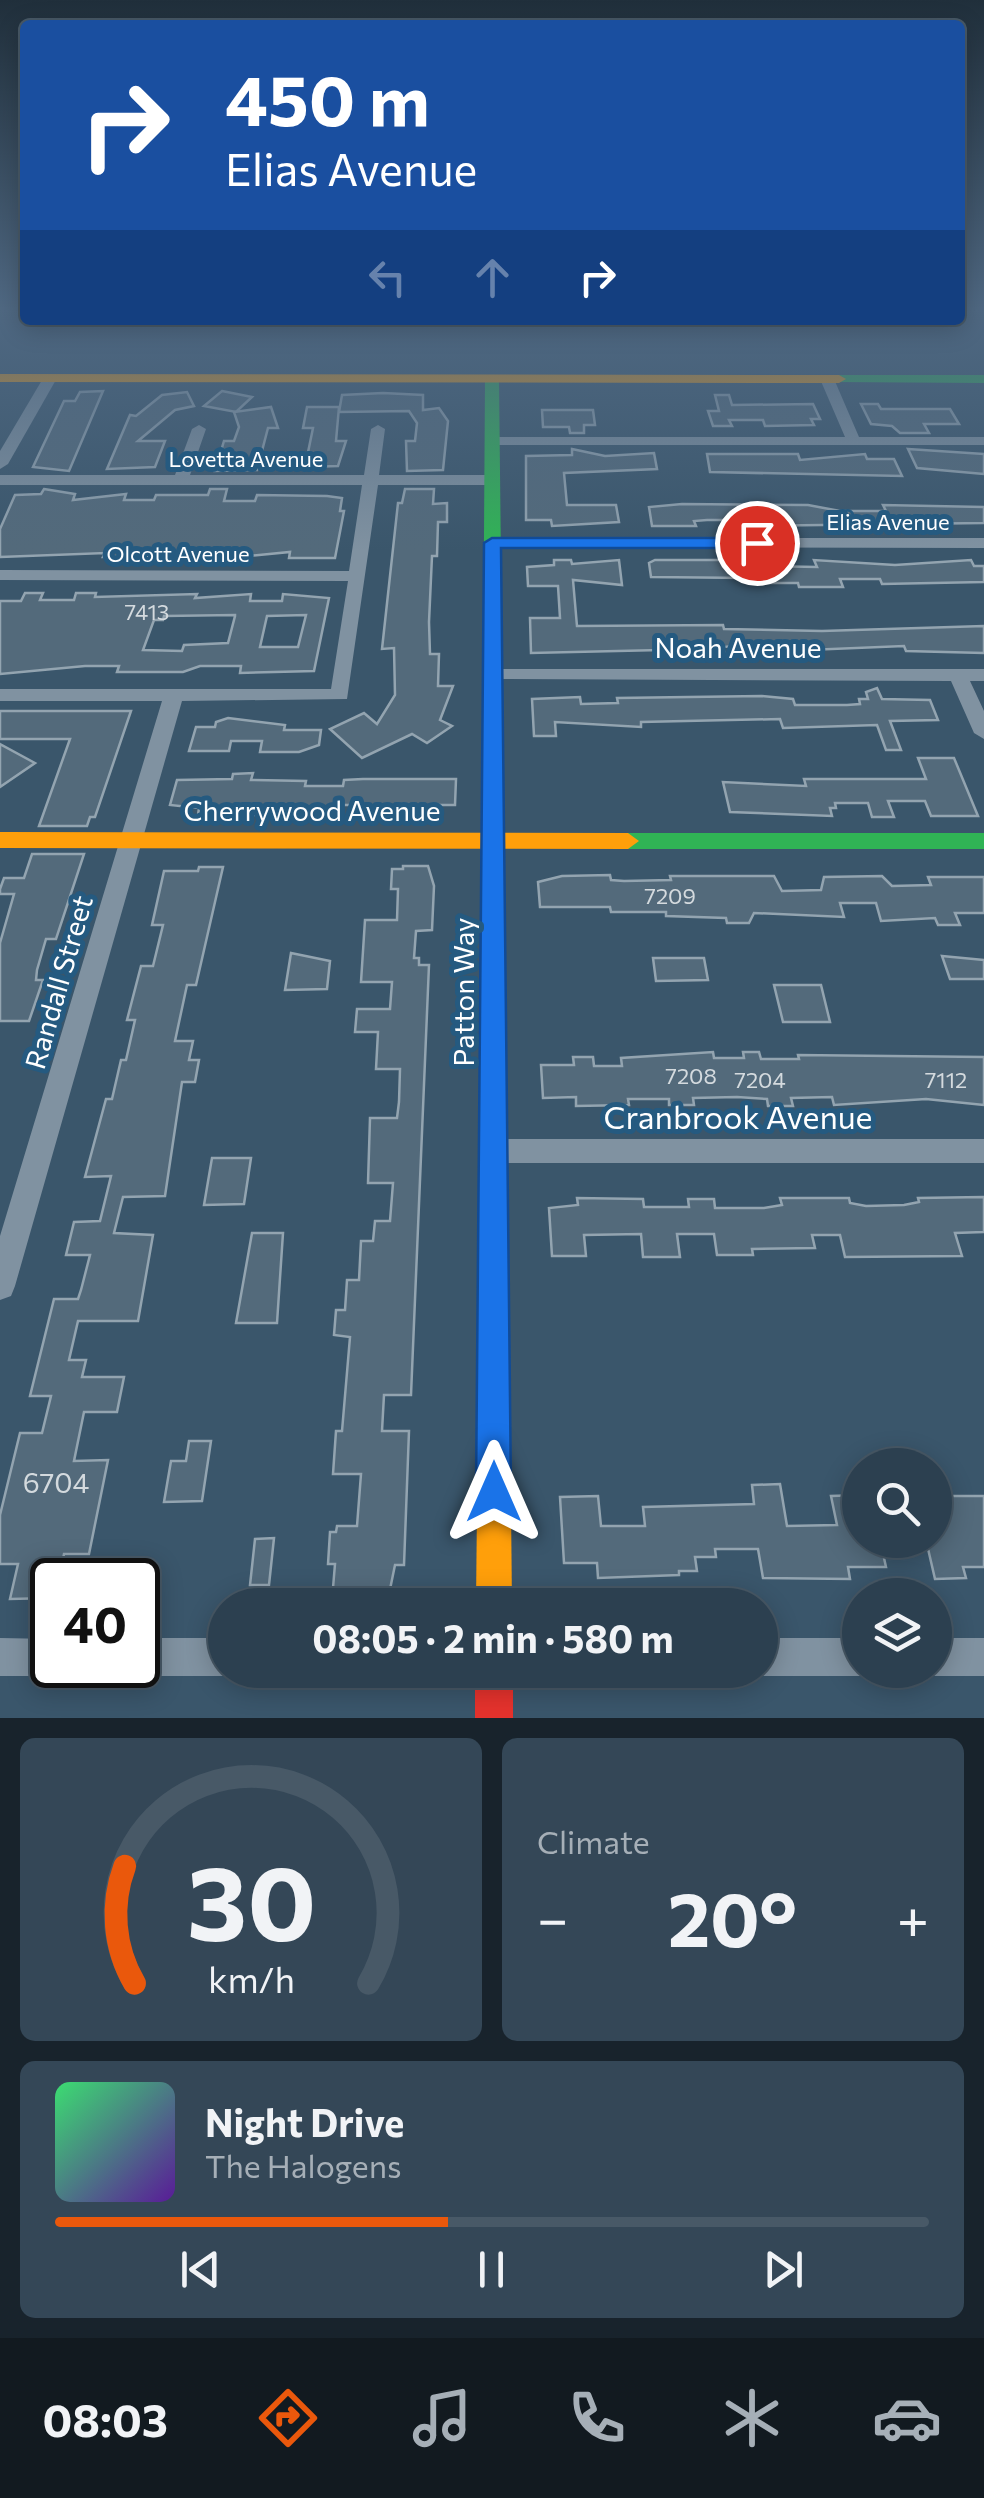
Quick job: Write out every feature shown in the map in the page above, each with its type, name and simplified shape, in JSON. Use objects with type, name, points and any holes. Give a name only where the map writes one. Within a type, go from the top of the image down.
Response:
[{"type":"street","points":[[0,464],[42,391]]},
{"type":"street","name":"Patton Way","points":[[492,391],[494,1588]]},
{"type":"street","points":[[832,391],[854,441]]},
{"type":"street","points":[[181,480],[200,429]]},
{"type":"street","points":[[0,695],[340,696],[378,429]]},
{"type":"street","points":[[492,441],[984,441]]},
{"type":"street","name":"Lovetta Avenue","points":[[0,480],[492,480]]},
{"type":"street","name":"Elias Avenue","points":[[492,543],[984,543]]},
{"type":"street","name":"Olcott Avenue","points":[[0,575],[357,576]]},
{"type":"street","points":[[958,674],[984,732]]},
{"type":"street","name":"Noah Avenue","points":[[492,675],[984,674]]},
{"type":"street","name":"Randall Street","points":[[0,1286],[174,695]]},
{"type":"street","name":"Cherrywood Avenue","points":[[0,840],[984,841]]},
{"type":"street","name":"Cranbrook Avenue","points":[[493,1152],[984,1151]]},
{"type":"street","points":[[0,1657],[30,1657]]},
{"type":"street","points":[[160,1657],[208,1657]]},
{"type":"street","points":[[778,1657],[842,1657]]},
{"type":"street","points":[[952,1657],[984,1657]]},
{"type":"street","points":[[494,1688],[494,1718]]},
{"type":"building","points":[[103,391],[69,471],[33,467],[64,401],[75,401],[80,392]]},
{"type":"building","points":[[222,391],[252,397],[236,412],[204,406]]},
{"type":"building","points":[[187,392],[194,406],[175,410],[138,441],[165,441],[155,467],[107,469],[130,415],[136,416],[162,395]]},
{"type":"building","points":[[342,395],[423,395],[423,410],[439,408],[448,421],[443,470],[407,471],[406,441],[415,441],[417,423],[409,411],[339,412]]},
{"type":"building","points":[[715,395],[729,395],[732,405],[813,404],[820,419],[811,419],[814,425],[765,426],[763,420],[729,420],[732,426],[713,426],[708,411],[719,411]]},
{"type":"building","points":[[861,404],[878,404],[881,409],[950,409],[959,424],[924,424],[929,433],[900,433],[892,426],[871,424]]},
{"type":"building","points":[[271,407],[278,428],[268,428],[257,470],[215,471],[224,441],[234,441],[239,427],[234,412]]},
{"type":"building","points":[[307,407],[339,407],[336,441],[346,441],[338,466],[305,467],[313,428],[303,428]]},
{"type":"building","points":[[542,410],[593,410],[595,425],[584,425],[584,433],[570,433],[569,427],[543,427]]},
{"type":"building","points":[[572,449],[605,456],[654,453],[657,469],[564,473],[567,505],[616,505],[619,522],[552,526],[551,520],[526,520],[526,456],[572,455]]},
{"type":"building","points":[[908,449],[984,454],[984,474],[917,468]]},
{"type":"building","points":[[707,454],[798,454],[800,460],[865,454],[867,459],[894,459],[902,476],[710,472]]},
{"type":"building","points":[[44,489],[75,494],[73,500],[126,494],[124,500],[154,500],[156,495],[208,495],[210,489],[227,489],[224,501],[255,501],[257,495],[327,496],[342,498],[340,511],[344,511],[335,558],[289,558],[290,552],[228,558],[211,558],[212,554],[103,557],[105,553],[0,557],[0,529],[15,495],[41,494]]},
{"type":"building","points":[[405,489],[434,489],[433,504],[447,503],[447,522],[438,522],[437,556],[432,556],[429,622],[430,654],[439,654],[438,686],[453,686],[440,720],[452,726],[427,743],[412,734],[362,758],[330,729],[364,713],[377,724],[395,695],[394,648],[382,649],[398,503],[402,503]]},
{"type":"building","points":[[808,505],[840,511],[886,511],[883,505],[984,507],[984,523],[752,526],[750,520],[707,520],[694,521],[696,526],[652,526],[649,507]]},
{"type":"building","points":[[554,560],[571,560],[572,564],[619,560],[622,585],[573,580],[577,626],[723,625],[724,629],[822,631],[984,626],[984,653],[906,651],[904,646],[784,651],[783,647],[757,644],[723,647],[724,651],[676,646],[661,650],[531,653],[530,618],[560,618],[558,586],[528,586],[527,567],[554,565]]},
{"type":"building","points":[[755,560],[757,566],[817,567],[814,560],[895,565],[971,560],[974,566],[984,566],[984,582],[882,584],[880,579],[840,579],[843,587],[799,587],[798,583],[750,583],[749,578],[651,577],[649,563]]},
{"type":"building","points":[[25,593],[43,593],[40,600],[74,600],[76,593],[96,593],[95,597],[197,594],[195,598],[251,594],[250,601],[282,601],[283,594],[329,598],[314,671],[240,673],[241,666],[200,666],[183,672],[117,672],[119,666],[85,666],[0,674],[0,601],[21,601]],"holes":[[[235,615],[228,643],[184,645],[182,651],[143,650],[154,620],[163,620],[164,616]],[[306,615],[298,647],[260,647],[267,616]]]},
{"type":"building","points":[[877,688],[882,699],[930,700],[938,720],[890,721],[901,750],[886,750],[877,725],[783,728],[780,719],[641,722],[641,727],[555,722],[556,736],[534,736],[532,699],[580,697],[581,704],[618,703],[617,698],[762,696],[793,699],[795,705],[847,705],[860,704],[859,699],[868,699],[866,692]]},
{"type":"building","points":[[0,711],[131,711],[95,817],[90,817],[87,826],[39,826],[70,739],[0,739]]},
{"type":"building","points":[[228,718],[285,725],[284,730],[321,730],[319,745],[299,752],[260,752],[262,741],[231,741],[229,751],[189,751],[196,727],[215,727],[216,722]]},
{"type":"building","points":[[0,744],[35,763],[0,787]]},
{"type":"building","points":[[918,758],[954,758],[978,816],[931,816],[925,801],[888,801],[894,817],[872,817],[868,803],[835,803],[836,808],[830,808],[832,816],[730,812],[723,782],[806,786],[804,779],[926,779]]},
{"type":"building","points":[[253,773],[251,780],[306,781],[305,786],[343,786],[344,780],[363,779],[456,779],[455,805],[436,805],[435,815],[369,815],[370,808],[359,805],[330,805],[329,815],[250,815],[251,806],[221,806],[219,815],[198,815],[199,808],[170,805],[177,780],[232,779],[233,774]]},
{"type":"building","points":[[32,854],[84,854],[56,939],[46,939],[36,980],[43,980],[29,1021],[0,1021],[0,943],[14,894],[0,894],[0,889],[4,878],[24,878]]},
{"type":"building","points":[[428,866],[434,886],[432,930],[416,931],[414,958],[419,958],[419,965],[429,965],[411,1395],[384,1395],[382,1431],[409,1431],[404,1565],[395,1565],[390,1588],[333,1588],[335,1564],[328,1564],[330,1532],[336,1532],[337,1526],[357,1526],[361,1474],[333,1474],[336,1431],[342,1431],[350,1337],[334,1335],[336,1310],[345,1310],[347,1280],[359,1280],[361,1241],[373,1241],[375,1221],[390,1221],[393,1183],[368,1183],[370,1118],[397,1118],[399,1102],[400,1069],[376,1069],[378,1032],[355,1032],[357,1009],[390,1009],[392,982],[361,982],[365,920],[397,920],[398,889],[391,889],[392,869]]},
{"type":"building","points":[[199,867],[223,867],[196,985],[187,985],[175,1041],[193,1041],[189,1060],[199,1060],[195,1082],[182,1082],[165,1196],[123,1197],[114,1233],[153,1235],[138,1321],[78,1321],[69,1360],[86,1360],[82,1377],[124,1377],[117,1412],[84,1412],[74,1461],[108,1460],[89,1554],[30,1558],[30,1599],[10,1599],[18,1564],[0,1564],[0,1515],[20,1433],[42,1433],[51,1396],[30,1396],[54,1299],[78,1299],[90,1255],[66,1255],[74,1222],[100,1221],[111,1176],[85,1177],[106,1099],[112,1099],[121,1060],[126,1060],[135,1020],[127,1020],[141,966],[153,966],[163,925],[152,925],[164,871],[198,871]]},
{"type":"building","points":[[610,875],[611,880],[624,881],[671,880],[670,876],[774,876],[782,891],[821,890],[824,877],[882,876],[892,886],[931,885],[928,877],[984,877],[984,913],[955,913],[960,925],[938,925],[935,918],[881,921],[876,903],[840,903],[844,917],[754,913],[749,923],[727,923],[726,918],[666,916],[666,912],[611,912],[610,907],[540,907],[538,882],[562,876]]},
{"type":"building","points":[[291,953],[330,961],[327,989],[285,990]]},
{"type":"building","points":[[942,956],[984,960],[984,979],[950,979]]},
{"type":"building","points":[[653,958],[704,958],[708,980],[656,981]]},
{"type":"building","points":[[774,985],[821,985],[830,1022],[783,1022]]},
{"type":"building","points":[[713,1052],[714,1058],[744,1058],[743,1052],[759,1052],[761,1059],[799,1059],[798,1055],[984,1057],[984,1105],[926,1099],[834,1105],[832,1097],[791,1098],[793,1106],[768,1106],[767,1099],[737,1097],[693,1098],[694,1105],[669,1105],[669,1099],[628,1099],[629,1105],[576,1106],[576,1097],[543,1098],[541,1065],[574,1065],[573,1057],[593,1057],[594,1066],[622,1066],[621,1058]]},
{"type":"building","points":[[212,1158],[251,1158],[244,1204],[204,1205]]},
{"type":"building","points":[[984,1197],[984,1232],[955,1233],[962,1256],[845,1257],[840,1235],[812,1235],[815,1248],[752,1249],[753,1255],[717,1255],[714,1234],[677,1234],[680,1257],[643,1257],[641,1234],[584,1235],[586,1256],[552,1256],[549,1208],[578,1205],[577,1198],[643,1199],[644,1207],[689,1207],[688,1199],[714,1199],[715,1208],[764,1208],[782,1205],[780,1198],[849,1198],[850,1203],[866,1206],[904,1205],[919,1202],[918,1198]]},
{"type":"building","points":[[252,1233],[283,1233],[277,1323],[236,1323]]},
{"type":"building","points":[[189,1441],[211,1441],[202,1501],[164,1502],[171,1461],[186,1461]]},
{"type":"building","points":[[780,1484],[787,1526],[837,1525],[831,1496],[842,1496],[842,1558],[884,1558],[886,1567],[848,1567],[850,1578],[842,1579],[763,1578],[758,1549],[715,1549],[716,1557],[695,1557],[697,1571],[679,1571],[679,1575],[598,1578],[597,1563],[564,1563],[560,1497],[598,1496],[601,1526],[645,1526],[643,1507],[754,1504],[752,1485]]},
{"type":"building","points":[[952,1496],[984,1496],[984,1567],[963,1567],[966,1578],[935,1578],[930,1558],[952,1558]]},
{"type":"building","points":[[274,1538],[269,1585],[250,1585],[255,1539]]},
{"type":"traffic: fast","points":[[492,391],[494,1310]]},
{"type":"traffic: fast","points":[[628,841],[984,841]]},
{"type":"traffic: slow","points":[[0,840],[628,841]]},
{"type":"traffic: slow","points":[[494,1310],[494,1588]]},
{"type":"traffic: jam","points":[[494,1688],[494,1718]]},
{"type":"route","points":[[494,1492],[492,543],[757,543]]}]
